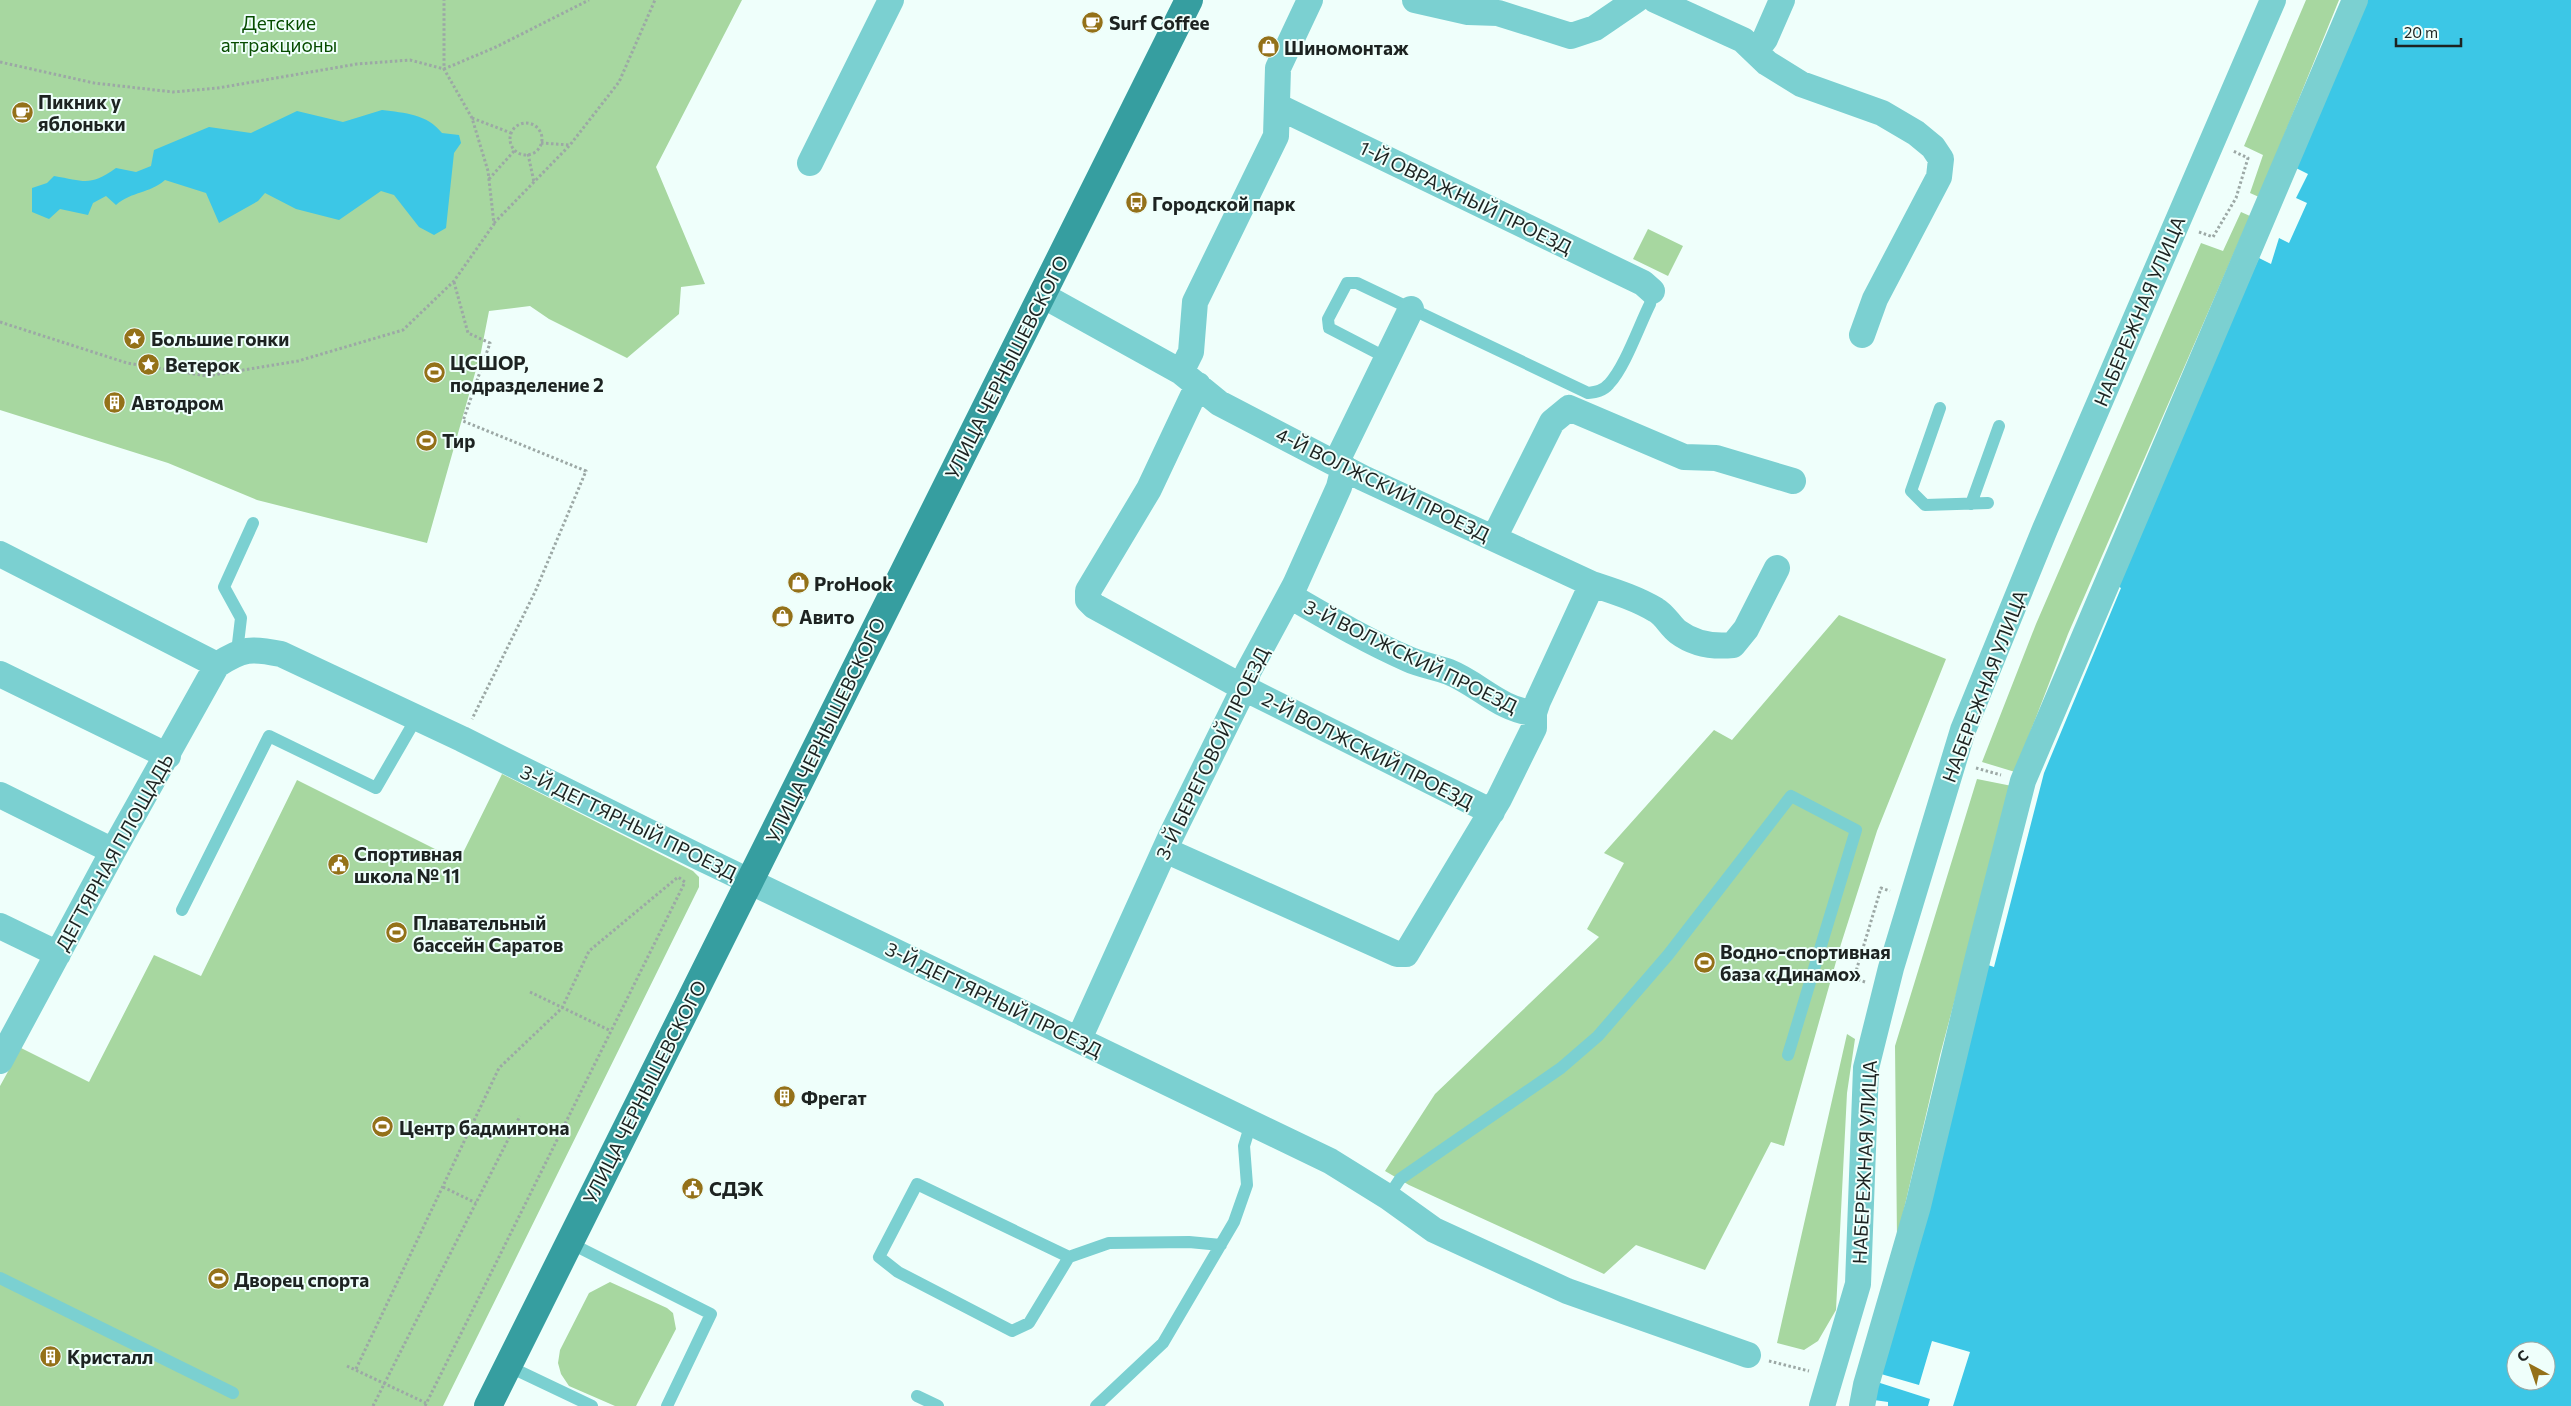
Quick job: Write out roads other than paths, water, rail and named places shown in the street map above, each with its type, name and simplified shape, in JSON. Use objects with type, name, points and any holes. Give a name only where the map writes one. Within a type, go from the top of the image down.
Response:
[{"type":"main road","name":"УЛИЦА ЧЕРНЫШЕВСКОГО","points":[[488,1406],[568,1242],[1042,295],[1183,2]]},
{"type":"street","points":[[810,163],[891,0]]},
{"type":"street","points":[[1190,378],[1195,302],[1276,136],[1278,68],[1310,0]]},
{"type":"street","points":[[1425,1],[1468,12],[1498,13],[1571,36],[1595,28],[1636,0]]},
{"type":"street","points":[[1655,0],[1743,40],[1767,63],[1801,84],[1882,113],[1916,133],[1933,147],[1941,159],[1939,177],[1875,298],[1862,335]]},
{"type":"street","points":[[1756,51],[1765,39],[1782,0]]},
{"type":"street","name":"НАБЕРЕЖНАЯ УЛИЦА","points":[[1822,1406],[1858,1284],[1866,1068],[1891,968],[1963,730],[2045,529],[2273,0]]},
{"type":"street","points":[[1862,1406],[1866,1385],[1918,1206],[1978,957],[2023,782],[2355,0]]},
{"type":"street","name":"1-Й ОВРАЖНЫЙ ПРОЕЗД","points":[[1277,106],[1643,282],[1652,291]]},
{"type":"street","name":"4-Й ВОЛЖСКИЙ ПРОЕЗД","points":[[1042,295],[1190,378],[1219,403],[1363,478],[1592,584],[1658,611],[1678,632],[1695,642],[1721,646],[1733,645],[1746,629],[1777,568]]},
{"type":"street","name":"3-Й БЕРЕГОВОЙ ПРОЕЗД","points":[[1079,1040],[1165,850],[1244,688],[1248,672],[1290,596],[1339,487],[1340,465],[1387,358],[1411,309]]},
{"type":"street","name":"2-Й ВОЛЖСКИЙ ПРОЕЗД","points":[[1190,378],[1149,489],[1088,591],[1088,600],[1094,606],[1244,688],[1492,812]]},
{"type":"street","points":[[1494,538],[1552,422],[1569,408],[1684,457],[1716,458],[1793,481]]},
{"type":"street","points":[[0,554],[227,659]]},
{"type":"street","points":[[1165,850],[1397,954],[1406,954],[1492,812],[1534,728],[1534,713],[1592,584]]},
{"type":"street","name":"3-Й ВОЛЖСКИЙ ПРОЕЗД","points":[[1290,596],[1409,660],[1449,672],[1479,688],[1502,705],[1522,712],[1534,713]]},
{"type":"street","name":"3-Й ДЕГТЯРНЫЙ ПРОЕЗД","points":[[227,659],[260,650],[281,654],[417,717],[749,882],[1330,1161],[1388,1197],[1434,1230],[1567,1291],[1748,1355]]},
{"type":"street","name":"ДЕГТЯРНАЯ ПЛОЩАДЬ","points":[[0,1061],[113,852],[227,659]]},
{"type":"street","points":[[0,674],[168,756]]},
{"type":"street","points":[[0,795],[113,852]]},
{"type":"street","points":[[0,926],[58,954]]},
{"type":"lane","points":[[1387,358],[1329,328],[1328,318],[1344,287],[1352,281],[1588,393],[1597,392],[1608,386],[1616,375],[1650,304],[1652,291]]},
{"type":"lane","points":[[1940,408],[1910,491],[1925,505],[1988,503]]},
{"type":"lane","points":[[1971,504],[1999,426]]},
{"type":"lane","points":[[227,659],[240,618],[224,587],[253,523]]},
{"type":"lane","points":[[182,910],[269,736],[376,788],[417,717]]},
{"type":"lane","points":[[1388,1197],[1400,1178],[1561,1068],[1598,1036],[1668,955],[1791,796],[1856,830],[1788,1055]]},
{"type":"lane","points":[[1096,1406],[1163,1344],[1234,1222],[1247,1185],[1244,1146],[1251,1123]]},
{"type":"lane","points":[[1069,1257],[917,1184],[879,1257],[898,1272],[1012,1331],[1029,1323],[1069,1257],[1109,1243],[1189,1242],[1221,1245]]},
{"type":"lane","points":[[568,1242],[711,1314],[667,1406]]},
{"type":"lane","points":[[0,1278],[233,1393]]},
{"type":"lane","points":[[508,1366],[592,1406]]},
{"type":"lane","points":[[917,1396],[938,1406]]},
{"type":"water","points":[[2366,0],[2571,0],[2571,1406],[1888,1406],[1888,1402],[1874,1400],[1985,964],[1994,967],[2044,773],[2121,588],[2113,583],[2259,258],[2271,264],[2279,238],[2289,243],[2307,203],[2296,198],[2308,174],[2296,168]]},
{"type":"water","points":[[382,110],[422,118],[430,122],[442,133],[459,135],[461,143],[454,153],[446,228],[434,235],[419,227],[394,195],[381,191],[339,220],[296,209],[265,193],[258,201],[219,223],[206,193],[165,180],[153,188],[122,200],[116,205],[106,196],[93,203],[88,215],[60,209],[49,219],[32,212],[32,188],[47,183],[54,176],[86,181],[99,178],[116,168],[136,172],[151,166],[154,150],[209,127],[251,133],[297,111],[343,122]]},
{"type":"place","name":"Surf Coffee","points":[[1093,22]]},
{"type":"place","name":"Шиномонтаж","points":[[1268,47]]},
{"type":"place","name":"Пикник у яблоньки","points":[[22,112]]},
{"type":"place","name":"Городской парк","points":[[1136,203]]},
{"type":"place","name":"Большие гонки","points":[[135,338]]},
{"type":"place","name":"Ветерок","points":[[149,364]]},
{"type":"place","name":"ЦСШОР, подразделение 2","points":[[434,373]]},
{"type":"place","name":"Автодром","points":[[115,402]]},
{"type":"place","name":"Тир","points":[[426,440]]},
{"type":"place","name":"ProHook","points":[[798,583]]},
{"type":"place","name":"Авито","points":[[783,616]]},
{"type":"place","name":"Спортивная школа № 11","points":[[338,864]]},
{"type":"place","name":"Плавательный бассейн Саратов","points":[[397,933]]},
{"type":"place","name":"Водно-спортивная база «Динамо»","points":[[1704,962]]},
{"type":"place","name":"Фрегат","points":[[785,1097]]},
{"type":"place","name":"Центр бадминтона","points":[[383,1127]]},
{"type":"place","name":"СДЭК","points":[[693,1188]]},
{"type":"place","name":"Дворец спорта","points":[[218,1279]]},
{"type":"place","name":"Кристалл","points":[[51,1356]]},
{"type":"park label","name":"Детские аттракционы","points":[[279,33]]}]
